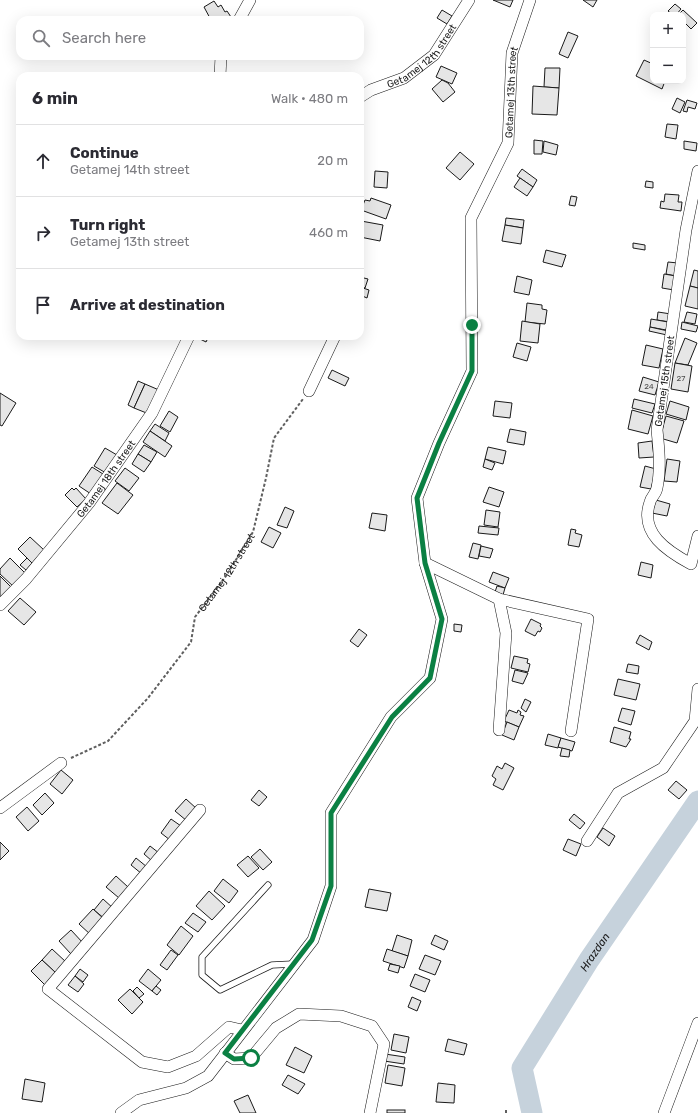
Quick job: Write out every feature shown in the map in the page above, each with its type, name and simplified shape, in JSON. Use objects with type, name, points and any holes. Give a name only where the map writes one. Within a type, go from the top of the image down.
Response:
[{"type":"street","points":[[241,16],[250,0]]},
{"type":"street","name":"Getamej 12th street","points":[[364,94],[371,90],[404,78],[434,55],[469,0]]},
{"type":"street","name":"Getamej 13th street","points":[[122,1113],[139,1100],[186,1088],[208,1076],[312,940],[331,886],[331,813],[392,717],[430,678],[442,619],[425,563],[417,498],[439,443],[472,371],[470,218],[508,143],[512,53],[530,0]]},
{"type":"street","points":[[220,72],[221,60]]},
{"type":"street","name":"Getamej 15th street","points":[[698,171],[686,230],[657,430],[660,457],[657,490],[650,501],[647,522],[655,539],[672,554],[694,567],[698,536]]},
{"type":"street","name":"Getamej 18th street","points":[[0,605],[26,579],[98,490],[152,413],[186,340]]},
{"type":"street","points":[[309,391],[333,340]]},
{"type":"street","points":[[425,563],[499,599],[588,619],[571,731]]},
{"type":"street","points":[[499,599],[506,633],[499,730]]},
{"type":"street","points":[[587,841],[618,793],[663,768],[695,720],[698,689]]},
{"type":"street","points":[[0,808],[61,763]]},
{"type":"street","points":[[200,810],[48,989],[142,1062],[168,1067],[196,1056],[229,1027],[242,1030]]},
{"type":"street","points":[[225,1053],[234,1059],[251,1058],[276,1028],[299,1014],[341,1016],[372,1026],[384,1044],[370,1113]]},
{"type":"street","points":[[664,1113],[698,1023]]},
{"type":"lane","points":[[268,885],[202,957],[202,975],[220,990],[272,965],[293,964]]},
{"type":"path","name":"Getamej 12th street","points":[[61,763],[108,742],[148,698],[191,642],[195,617],[226,576],[253,532],[274,438],[309,391]]},
{"type":"building","points":[[493,0],[513,0],[510,7]]},
{"type":"building","points":[[583,0],[597,0],[593,7]]},
{"type":"building","points":[[214,1],[218,7],[221,5],[225,12],[227,11],[230,16],[209,16],[204,7]]},
{"type":"building","points":[[675,4],[681,9],[678,12],[668,11]]},
{"type":"building","points":[[442,10],[452,16],[447,24],[437,18]]},
{"type":"building","points":[[686,13],[697,23],[691,29],[686,24]]},
{"type":"building","points":[[568,32],[578,36],[568,58],[559,54]]},
{"type":"building","points":[[644,60],[650,63],[650,83],[636,76]]},
{"type":"building","points":[[441,66],[457,73],[452,84],[436,77]]},
{"type":"building","points":[[545,68],[560,68],[559,88],[544,87]]},
{"type":"building","points":[[442,80],[448,83],[455,92],[443,102],[432,89]]},
{"type":"building","points":[[652,84],[664,84],[662,89]]},
{"type":"building","points":[[533,86],[559,88],[557,115],[532,114]]},
{"type":"building","points":[[677,98],[685,102],[680,113],[672,109]]},
{"type":"building","points":[[687,100],[697,103],[695,109],[688,107],[687,112],[683,111]]},
{"type":"building","points":[[667,124],[678,125],[676,139],[665,137]]},
{"type":"building","points":[[534,140],[543,141],[542,154],[534,154]]},
{"type":"building","points":[[544,141],[558,145],[556,155],[543,152]]},
{"type":"building","points":[[684,141],[697,143],[696,151],[684,149]]},
{"type":"building","points":[[460,152],[474,164],[460,180],[446,168]]},
{"type":"building","points":[[522,169],[537,180],[533,187],[517,176]]},
{"type":"building","points":[[375,171],[388,172],[387,188],[374,187]]},
{"type":"building","points":[[520,178],[533,187],[527,196],[514,187]]},
{"type":"building","points":[[646,181],[653,182],[653,188],[645,187]]},
{"type":"building","points":[[665,194],[679,195],[678,202],[682,202],[681,211],[660,208],[661,201],[664,202]]},
{"type":"building","points":[[571,196],[577,197],[575,206],[569,205]]},
{"type":"building","points":[[371,198],[391,205],[386,219],[364,211],[365,200],[370,201]]},
{"type":"building","points":[[506,218],[524,220],[523,228],[505,225]]},
{"type":"building","points":[[364,222],[383,225],[380,241],[364,238]]},
{"type":"building","points":[[505,225],[523,228],[521,244],[502,241]]},
{"type":"building","points":[[633,243],[645,245],[645,250],[633,248]]},
{"type":"building","points":[[546,250],[566,255],[562,267],[543,262]]},
{"type":"building","points":[[668,262],[678,263],[676,276],[666,274]]},
{"type":"building","points":[[694,270],[698,271],[698,288],[690,286]]},
{"type":"building","points":[[664,274],[676,276],[674,290],[662,288]]},
{"type":"building","points":[[517,276],[532,280],[529,295],[514,292]]},
{"type":"building","points":[[364,278],[368,279],[364,288]]},
{"type":"building","points":[[690,286],[698,288],[698,309],[685,306]]},
{"type":"building","points":[[364,288],[369,290],[367,298],[364,297]]},
{"type":"building","points":[[527,303],[542,305],[542,309],[547,310],[545,324],[525,322]]},
{"type":"building","points":[[658,312],[671,314],[670,322],[657,320]]},
{"type":"building","points":[[687,312],[697,314],[695,324],[684,322]]},
{"type":"building","points":[[651,319],[668,322],[666,330],[650,327]]},
{"type":"building","points":[[522,321],[540,324],[538,343],[520,341]]},
{"type":"building","points":[[682,322],[698,326],[696,332],[681,329]]},
{"type":"building","points":[[650,327],[668,331],[667,335],[649,331]]},
{"type":"building","points":[[685,338],[697,343],[688,365],[675,363]]},
{"type":"building","points":[[517,343],[531,347],[527,361],[513,357]]},
{"type":"building","points":[[646,345],[663,349],[659,368],[642,365]]},
{"type":"building","points":[[675,363],[692,366],[688,392],[671,389]]},
{"type":"building","points":[[332,370],[349,378],[345,386],[328,378]]},
{"type":"building","points":[[643,377],[659,382],[655,395],[639,391]]},
{"type":"building","points":[[138,381],[145,384],[134,408],[128,405]]},
{"type":"building","points":[[145,384],[159,390],[149,414],[134,408]]},
{"type":"building","points":[[0,393],[16,403],[2,426],[0,425]]},
{"type":"building","points":[[634,399],[655,404],[652,413],[632,408]]},
{"type":"building","points":[[495,401],[512,403],[510,418],[493,416]]},
{"type":"building","points":[[670,401],[689,407],[686,420],[666,414]]},
{"type":"building","points":[[632,410],[653,416],[648,434],[628,429]]},
{"type":"building","points":[[169,411],[178,417],[170,432],[160,426]]},
{"type":"building","points":[[666,416],[684,421],[677,443],[660,438]]},
{"type":"building","points":[[155,424],[169,433],[165,441],[150,431]]},
{"type":"building","points":[[510,429],[526,432],[524,445],[507,442]]},
{"type":"building","points":[[150,431],[172,446],[165,457],[143,442]]},
{"type":"building","points":[[652,441],[654,457],[639,458],[638,443]]},
{"type":"building","points":[[144,445],[157,452],[151,462],[138,454]]},
{"type":"building","points":[[488,447],[506,451],[503,464],[485,459]]},
{"type":"building","points":[[105,448],[117,455],[106,473],[94,466]]},
{"type":"building","points":[[138,454],[151,462],[144,472],[132,464]]},
{"type":"building","points":[[485,459],[495,463],[492,470],[483,467]]},
{"type":"building","points":[[667,459],[680,461],[677,482],[664,481]]},
{"type":"building","points":[[645,466],[656,469],[651,489],[640,487]]},
{"type":"building","points":[[92,467],[103,474],[91,494],[79,486]]},
{"type":"building","points":[[125,468],[139,478],[129,491],[115,481]]},
{"type":"building","points":[[117,483],[133,495],[118,514],[102,503]]},
{"type":"building","points":[[489,487],[504,492],[499,507],[483,502]]},
{"type":"building","points":[[72,488],[74,490],[76,488],[86,499],[77,507],[65,495]]},
{"type":"building","points":[[656,500],[670,504],[667,516],[652,513]]},
{"type":"building","points":[[285,507],[294,511],[287,528],[277,525]]},
{"type":"building","points":[[486,510],[500,512],[498,527],[484,525]]},
{"type":"building","points":[[372,513],[387,515],[385,531],[369,528]]},
{"type":"building","points":[[479,526],[499,528],[498,535],[478,533]]},
{"type":"building","points":[[269,527],[281,533],[273,548],[261,542]]},
{"type":"building","points":[[571,529],[576,530],[575,533],[582,535],[579,547],[568,545]]},
{"type":"building","points":[[30,537],[44,550],[32,563],[18,549]]},
{"type":"building","points":[[473,543],[481,545],[478,559],[469,557]]},
{"type":"building","points":[[481,546],[493,549],[490,558],[479,556]]},
{"type":"building","points":[[10,558],[26,574],[14,587],[0,574],[0,569]]},
{"type":"building","points":[[27,558],[32,563],[26,570],[20,565]]},
{"type":"building","points":[[641,562],[653,565],[651,578],[638,575]]},
{"type":"building","points":[[493,572],[509,578],[505,588],[489,582]]},
{"type":"building","points":[[0,576],[12,588],[0,598]]},
{"type":"building","points":[[497,586],[505,588],[503,595],[495,592]]},
{"type":"building","points":[[20,598],[36,612],[24,625],[8,611]]},
{"type":"building","points":[[531,619],[541,624],[540,626],[542,628],[535,636],[525,631]]},
{"type":"building","points":[[454,624],[462,625],[461,632],[454,631]]},
{"type":"building","points":[[359,629],[367,635],[358,647],[350,641]]},
{"type":"building","points":[[640,635],[652,642],[649,650],[636,643]]},
{"type":"building","points":[[514,656],[528,659],[527,663],[530,664],[528,672],[511,668]]},
{"type":"building","points":[[628,664],[639,666],[638,674],[626,672]]},
{"type":"building","points":[[515,670],[528,673],[523,684],[512,681]]},
{"type":"building","points":[[618,679],[640,684],[636,700],[614,695]]},
{"type":"building","points":[[525,699],[531,702],[526,712],[521,708]]},
{"type":"building","points":[[622,708],[635,711],[631,725],[618,721]]},
{"type":"building","points":[[509,710],[517,713],[518,710],[521,712],[520,715],[524,716],[519,727],[504,721]]},
{"type":"building","points":[[507,722],[519,727],[514,740],[502,735]]},
{"type":"building","points":[[614,727],[631,732],[629,739],[631,739],[626,747],[610,742]]},
{"type":"building","points":[[548,734],[561,738],[558,748],[545,745]]},
{"type":"building","points":[[561,738],[575,742],[572,751],[558,747]]},
{"type":"building","points":[[562,748],[570,750],[569,757],[560,756]]},
{"type":"building","points":[[505,763],[514,768],[503,790],[493,785],[496,779],[492,776],[497,766],[502,769]]},
{"type":"building","points":[[61,770],[73,780],[62,794],[50,784]]},
{"type":"building","points":[[676,781],[687,790],[679,799],[668,790]]},
{"type":"building","points":[[259,790],[267,797],[259,806],[251,800]]},
{"type":"building","points":[[45,793],[54,803],[42,815],[33,805]]},
{"type":"building","points":[[186,799],[197,809],[187,821],[175,811]]},
{"type":"building","points":[[27,807],[39,821],[28,831],[16,817]]},
{"type":"building","points":[[574,814],[585,823],[580,829],[569,820]]},
{"type":"building","points":[[171,819],[181,826],[170,840],[161,833]]},
{"type":"building","points":[[603,828],[615,836],[609,846],[597,837]]},
{"type":"building","points":[[568,839],[581,844],[576,856],[563,850]]},
{"type":"building","points":[[0,842],[9,851],[0,860]]},
{"type":"building","points":[[150,846],[159,853],[152,861],[144,854]]},
{"type":"building","points":[[260,849],[272,862],[263,870],[251,857]]},
{"type":"building","points":[[248,856],[259,868],[248,877],[237,865]]},
{"type":"building","points":[[136,858],[147,867],[142,874],[131,865]]},
{"type":"building","points":[[116,876],[128,887],[119,898],[106,887]]},
{"type":"building","points":[[223,879],[238,891],[229,903],[214,891]]},
{"type":"building","points":[[369,889],[391,893],[387,911],[365,907]]},
{"type":"building","points":[[209,891],[225,906],[212,920],[196,906]]},
{"type":"building","points":[[103,899],[114,909],[105,919],[94,910]]},
{"type":"building","points":[[93,909],[105,920],[91,935],[79,924]]},
{"type":"building","points":[[193,913],[206,922],[198,932],[185,923]]},
{"type":"building","points":[[181,926],[193,936],[179,955],[167,945]]},
{"type":"building","points":[[71,930],[83,943],[71,954],[59,941]]},
{"type":"building","points":[[397,935],[412,940],[408,956],[392,951]]},
{"type":"building","points":[[435,935],[448,941],[444,950],[431,944]]},
{"type":"building","points":[[52,949],[66,962],[56,973],[42,960]]},
{"type":"building","points":[[387,949],[408,956],[404,968],[383,961]]},
{"type":"building","points":[[171,950],[178,955],[167,970],[160,965]]},
{"type":"building","points":[[425,955],[441,961],[435,975],[419,969]]},
{"type":"building","points":[[42,960],[56,973],[45,985],[31,971]]},
{"type":"building","points":[[390,964],[400,966],[398,973],[388,970]]},
{"type":"building","points":[[80,969],[88,975],[83,982],[75,976]]},
{"type":"building","points":[[148,969],[161,980],[152,991],[139,981]]},
{"type":"building","points":[[415,974],[430,980],[425,992],[410,986]]},
{"type":"building","points":[[75,976],[84,984],[78,992],[68,985]]},
{"type":"building","points":[[156,986],[161,990],[157,995],[152,991]]},
{"type":"building","points":[[137,987],[144,994],[139,998],[133,991]]},
{"type":"building","points":[[130,989],[143,1002],[132,1014],[118,1000]]},
{"type":"building","points":[[412,997],[421,1001],[417,1011],[408,1007]]},
{"type":"building","points":[[394,1034],[409,1037],[406,1053],[391,1050]]},
{"type":"building","points":[[448,1039],[467,1044],[464,1055],[445,1051]]},
{"type":"building","points":[[295,1047],[312,1056],[304,1073],[286,1065]]},
{"type":"building","points":[[385,1054],[405,1057],[404,1064],[384,1061]]},
{"type":"building","points":[[388,1065],[405,1068],[402,1086],[385,1083]]},
{"type":"building","points":[[288,1075],[305,1084],[298,1094],[282,1085]]},
{"type":"building","points":[[25,1079],[45,1083],[42,1102],[22,1099]]},
{"type":"building","points":[[438,1083],[455,1085],[454,1103],[436,1102]]},
{"type":"building","points":[[248,1095],[256,1113],[240,1113],[234,1101]]},
{"type":"building","points":[[387,1110],[405,1110],[405,1113],[387,1113]]},
{"type":"waterway","name":"Hrazdan","points":[[532,1113],[522,1068],[589,960],[698,801]]},
{"type":"route","points":[[251,1058],[234,1059],[225,1053],[312,940],[331,886],[331,813],[392,717],[430,678],[442,619],[425,563],[417,498],[439,443],[472,371],[472,325]]}]
